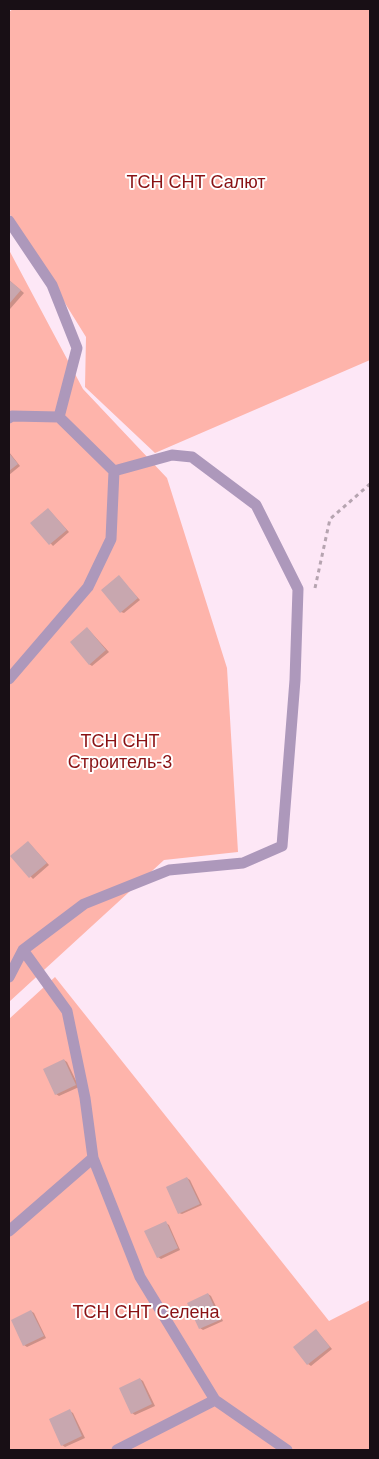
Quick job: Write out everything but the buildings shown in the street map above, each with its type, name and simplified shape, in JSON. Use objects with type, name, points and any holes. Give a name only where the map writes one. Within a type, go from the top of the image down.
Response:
[{"type":"lane","points":[[9,221],[52,285],[77,348],[59,417]]},
{"type":"lane","points":[[9,418],[12,416],[59,417],[114,471],[111,538],[88,587],[9,679]]},
{"type":"lane","points":[[9,977],[23,950],[84,904],[169,870],[243,863],[282,846],[295,680],[298,589],[256,505],[192,457],[172,455],[114,471]]},
{"type":"lane","points":[[23,950],[67,1011],[85,1098],[93,1158],[140,1277],[215,1400],[287,1450]]},
{"type":"lane","points":[[9,1231],[93,1158]]},
{"type":"lane","points":[[117,1450],[215,1400]]},
{"type":"path","points":[[298,589],[314,591],[330,518],[369,484]]},
{"type":"green space","name":"ТСН СНТ Салют","points":[[13,9],[370,9],[370,360],[155,453],[85,387],[86,337],[9,213],[9,12]]},
{"type":"green space","name":"ТСН СНТ Строитель-3","points":[[9,250],[83,389],[167,478],[227,668],[238,852],[164,860],[9,1002]]},
{"type":"green space","name":"ТСН СНТ Селена","points":[[55,977],[329,1321],[370,1300],[370,1450],[9,1450],[9,1019]]}]
